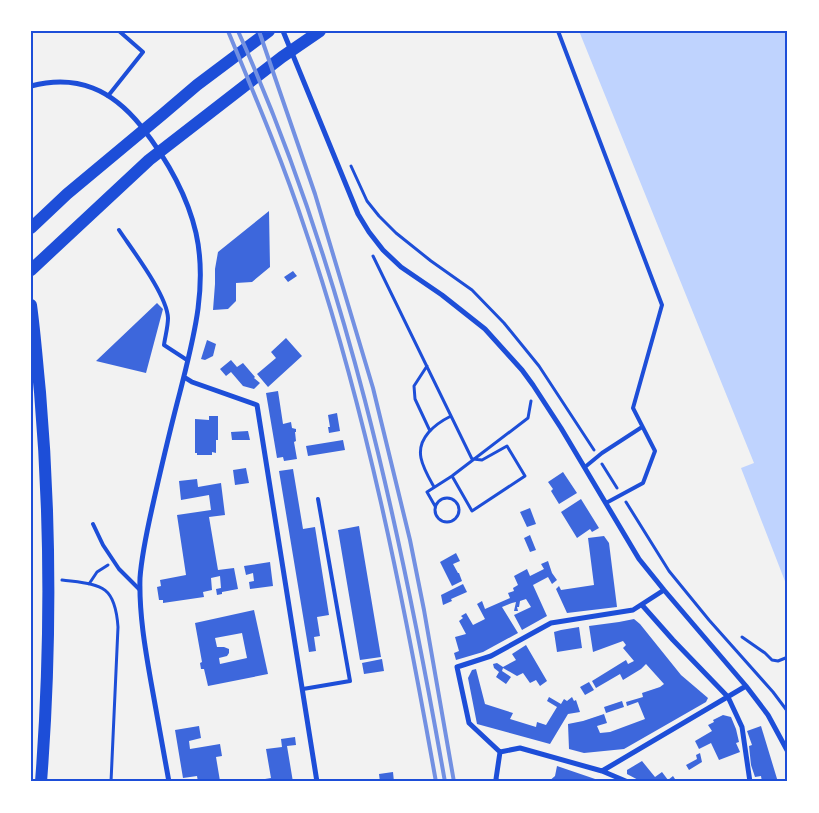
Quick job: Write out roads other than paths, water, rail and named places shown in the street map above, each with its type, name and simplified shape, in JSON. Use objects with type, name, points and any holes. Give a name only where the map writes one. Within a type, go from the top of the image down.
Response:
[{"type":"main road","points":[[31,228],[67,194],[197,85],[269,31]]},
{"type":"main road","points":[[31,270],[149,160],[282,56],[320,31]]},
{"type":"main road","points":[[31,305],[43,426],[48,558],[46,691],[41,782]]},
{"type":"street","points":[[283,31],[358,214],[369,232],[383,250],[401,267],[442,295],[485,329],[522,370],[584,467],[639,559],[746,686],[768,715],[788,752]]},
{"type":"street","points":[[31,86],[61,81],[81,84],[100,91],[116,101],[134,117],[149,136],[177,181],[188,206],[196,234],[201,285],[199,308],[162,463],[145,542],[140,577],[141,620],[169,782]]},
{"type":"street","points":[[184,376],[192,382],[257,405],[317,782]]},
{"type":"street","points":[[500,752],[469,724],[457,667],[491,656],[551,623],[633,610],[664,590]]},
{"type":"street","points":[[642,605],[728,697],[742,727],[750,782]]},
{"type":"street","points":[[602,771],[746,686]]},
{"type":"street","points":[[500,752],[520,748],[602,771],[628,782]]},
{"type":"street","points":[[498,782],[496,779],[500,752]]},
{"type":"lane","points":[[108,96],[143,52],[118,31]]},
{"type":"lane","points":[[558,31],[662,305],[633,408],[655,451],[643,483],[606,503]]},
{"type":"lane","points":[[119,230],[146,270],[165,304],[168,319],[164,345],[187,360]]},
{"type":"lane","points":[[584,467],[642,427]]},
{"type":"lane","points":[[303,689],[350,681],[318,499]]},
{"type":"lane","points":[[93,524],[114,562],[140,590]]},
{"type":"water","points":[[579,31],[788,31],[788,589],[741,468],[754,463]]},
{"type":"railway","points":[[228,31],[296,204],[347,365],[365,434],[396,572],[436,782]]},
{"type":"railway","points":[[238,31],[276,121],[309,213],[339,306],[365,400],[409,590],[445,782]]},
{"type":"railway","points":[[259,31],[315,194],[373,388],[410,540],[454,782]]}]
